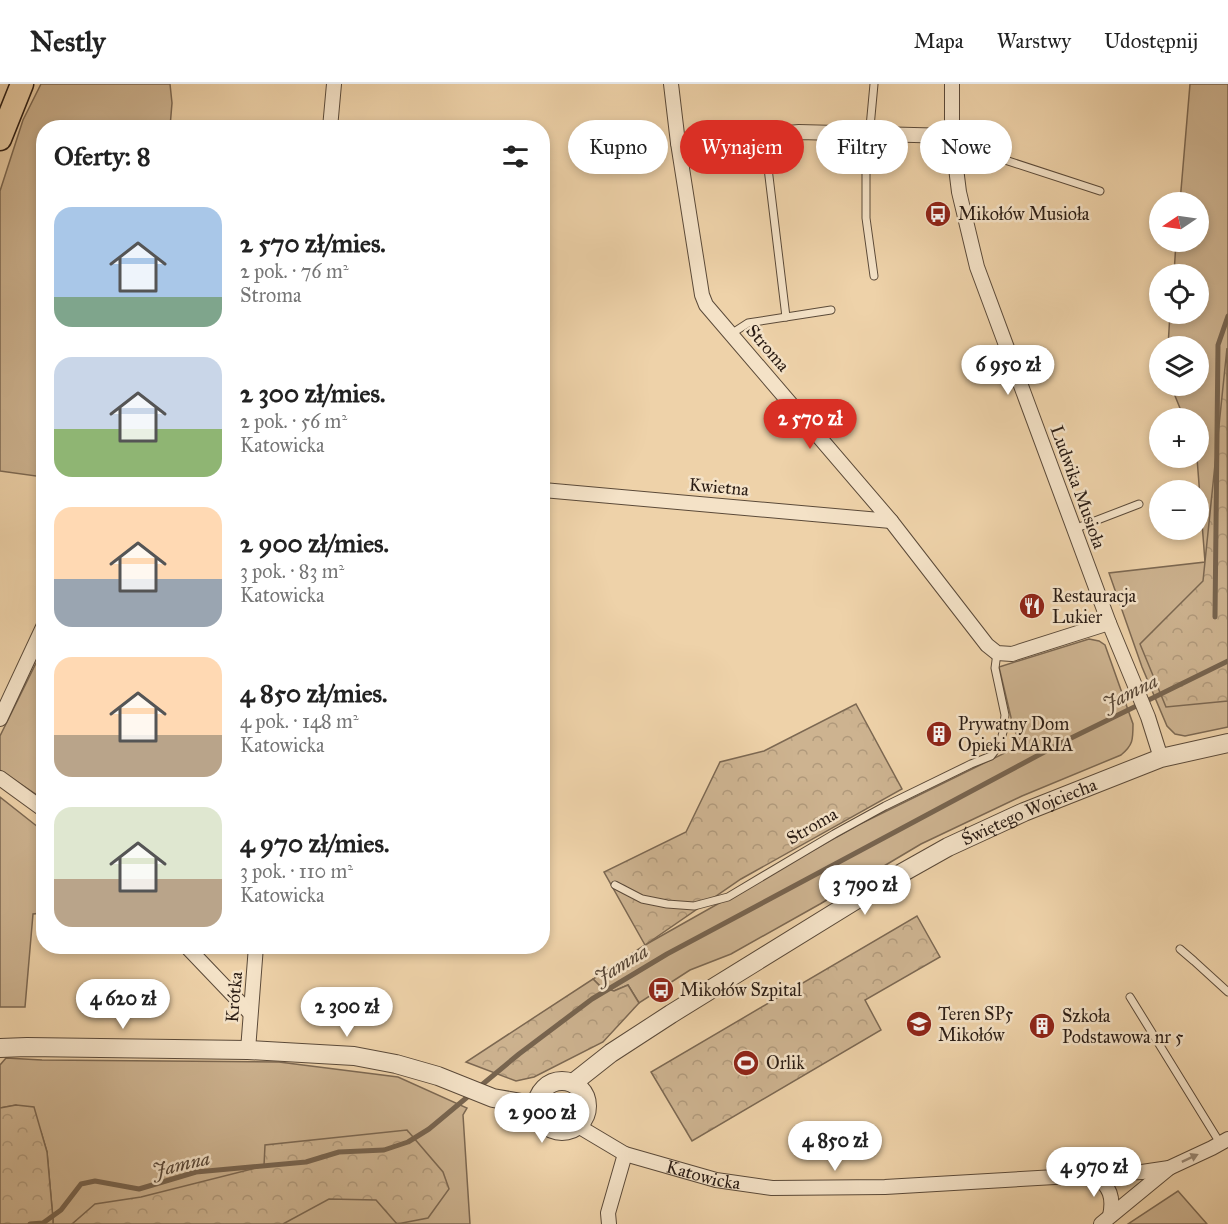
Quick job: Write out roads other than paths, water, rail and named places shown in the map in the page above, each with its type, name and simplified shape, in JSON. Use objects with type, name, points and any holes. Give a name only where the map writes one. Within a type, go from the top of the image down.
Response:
[{"type":"main road","points":[[0,139],[22,84]]},
{"type":"street","points":[[331,120],[334,84]]},
{"type":"street","name":"Stroma","points":[[671,84],[702,295],[706,305],[891,520],[987,645],[997,653]]},
{"type":"street","name":"Ludwika Musioła","points":[[952,84],[953,120]]},
{"type":"street","name":"Ludwika Musioła","points":[[957,174],[976,267],[1109,623],[1148,717],[1161,758]]},
{"type":"street","name":"Kwietna","points":[[550,490],[891,520]]},
{"type":"street","points":[[997,653],[1012,654],[1109,623]]},
{"type":"street","points":[[0,719],[36,642]]},
{"type":"street","name":"Świętego Wojciecha","points":[[573,1083],[611,1053],[671,1014],[875,888],[948,847],[1024,812],[1161,758],[1228,743]]},
{"type":"street","points":[[0,778],[36,804]]},
{"type":"street","points":[[194,954],[250,1013]]},
{"type":"street","name":"Krótka","points":[[248,1050],[255,954]]},
{"type":"street","points":[[0,1048],[248,1050],[354,1056],[396,1064],[438,1076],[492,1098],[537,1106]]},
{"type":"street","points":[[560,1081],[573,1083],[583,1092],[586,1100],[585,1117],[578,1126],[568,1130],[552,1129],[539,1117],[537,1106],[541,1094],[549,1085],[560,1081]]},
{"type":"street","name":"Katowicka","points":[[578,1126],[625,1154],[716,1180],[772,1188],[885,1187],[1095,1175],[1169,1168],[1224,1141]]},
{"type":"street","points":[[609,1224],[608,1213],[625,1154]]},
{"type":"street","points":[[1106,1220],[1169,1168]]},
{"type":"street","points":[[1120,1173],[1129,1185],[1131,1199]]},
{"type":"street","points":[[1095,1175],[1108,1188],[1113,1203],[1106,1220]]},
{"type":"lane","points":[[870,120],[874,84]]},
{"type":"lane","points":[[1012,160],[1100,191]]},
{"type":"lane","points":[[769,174],[786,317]]},
{"type":"lane","points":[[866,174],[867,218],[874,276]]},
{"type":"lane","points":[[731,334],[748,323],[831,310]]},
{"type":"lane","points":[[1074,529],[1139,504]]},
{"type":"lane","name":"Stroma","points":[[615,885],[642,899],[667,904],[694,906],[728,897],[875,812],[991,756],[1000,744],[1005,715],[995,668],[997,653]]},
{"type":"lane","points":[[1180,949],[1228,992]]},
{"type":"lane","points":[[1130,997],[1224,1141]]},
{"type":"waterway","points":[[1215,617],[1218,345],[1228,316]]},
{"type":"waterway","name":"Jamna","points":[[478,1088],[592,999],[667,954],[1063,742],[1228,661]]},
{"type":"waterway","name":"Jamna","points":[[30,1224],[43,1223],[61,1210],[81,1184],[95,1181],[139,1189],[196,1172],[306,1162],[339,1152],[384,1150],[408,1142],[429,1129],[471,1094]]},
{"type":"place","name":"Mikołów Musioła","points":[[938,214]]},
{"type":"place","name":"Restauracja Lukier","points":[[1032,606]]},
{"type":"place","name":"Prywatny Dom Opieki MARIA","points":[[939,734]]},
{"type":"place","name":"Mikołów Szpital","points":[[661,990]]},
{"type":"place","name":"Teren SP5 Mikołów","points":[[919,1024]]},
{"type":"place","name":"Szkoła Podstawowa nr 5","points":[[1042,1026]]},
{"type":"place","name":"Orlik","points":[[746,1063]]}]
